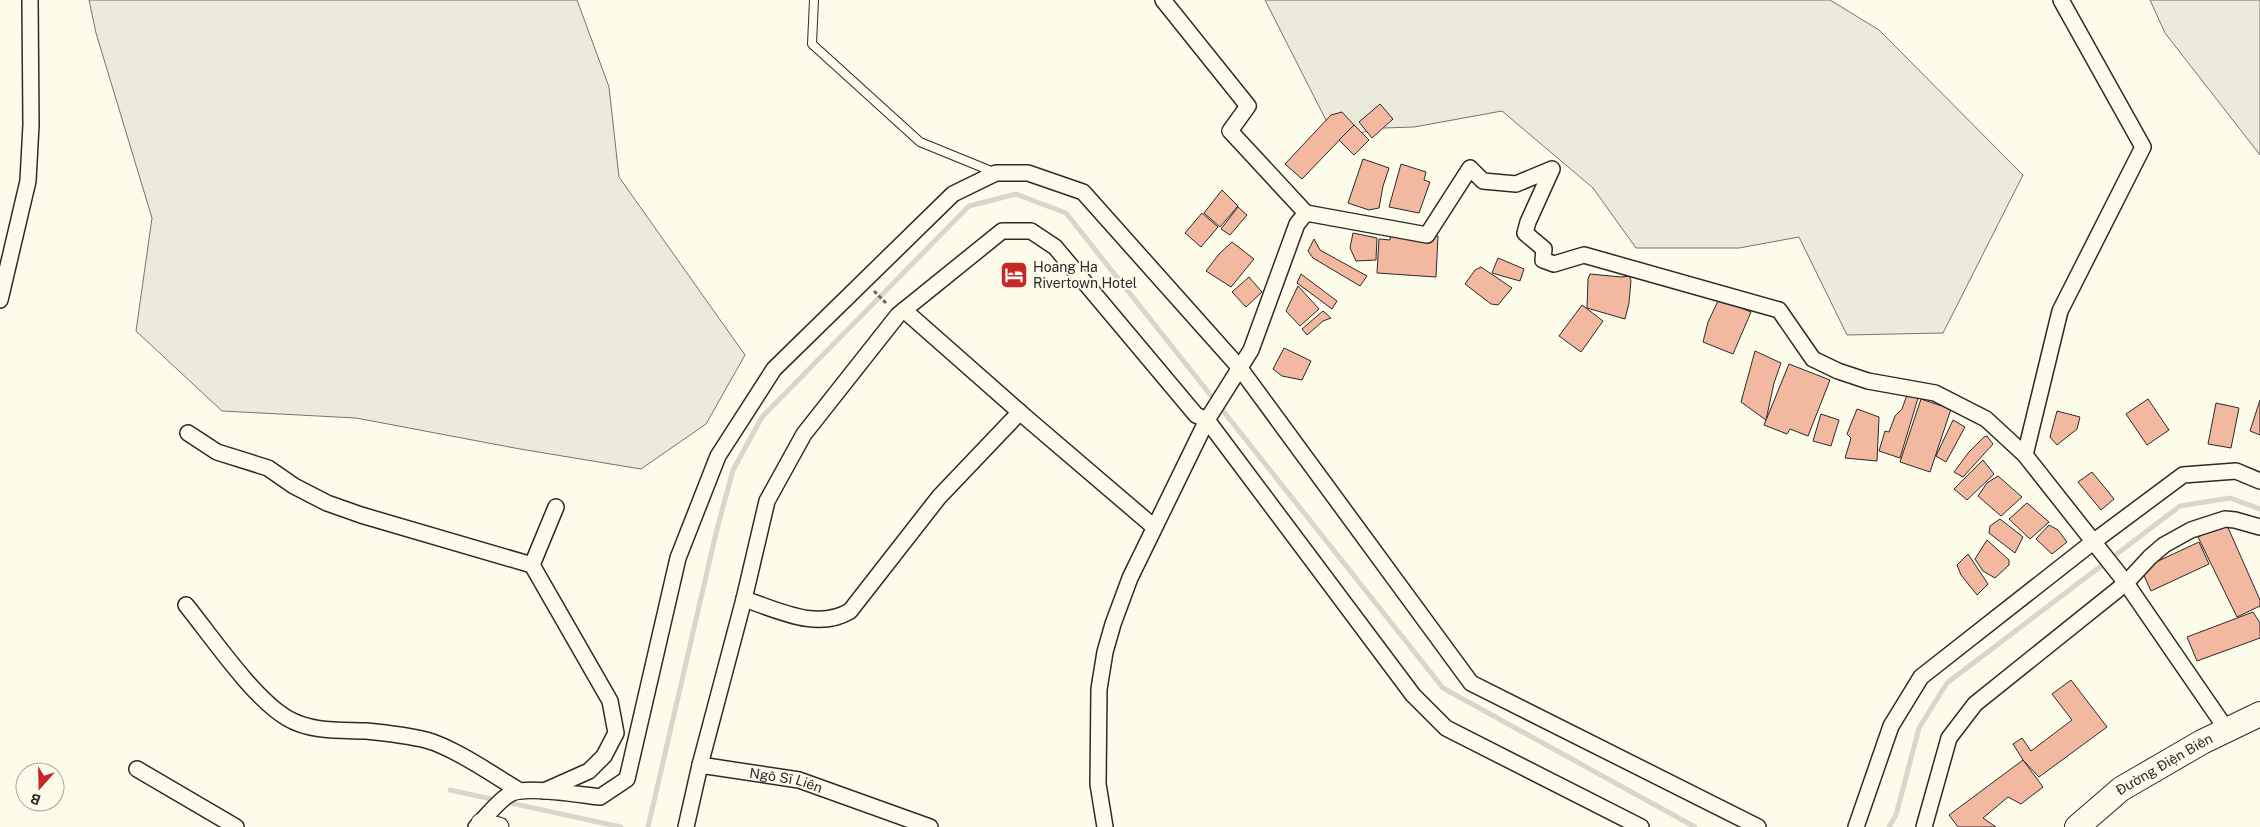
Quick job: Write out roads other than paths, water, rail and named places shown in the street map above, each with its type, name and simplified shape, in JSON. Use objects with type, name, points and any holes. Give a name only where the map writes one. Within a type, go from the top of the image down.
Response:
[{"type":"main road","name":"Đường Điện Biên","points":[[2077,827],[2121,789],[2227,730],[2260,714]]},
{"type":"street","points":[[0,300],[28,181],[31,125],[30,0]]},
{"type":"street","points":[[1163,0],[1248,106],[1230,131],[1306,212],[1426,235],[1470,168],[1483,181],[1516,184],[1552,169],[1528,222],[1525,233],[1544,249],[1543,260],[1554,264],[1584,254],[1779,310],[1813,359],[1868,381],[1935,393],[1986,419],[2024,455],[2126,583],[2227,730]]},
{"type":"street","points":[[2024,455],[2060,311],[2143,147],[2061,0]]},
{"type":"street","points":[[186,605],[251,685],[278,712],[289,720],[321,728],[385,733],[428,741],[515,792],[543,791],[600,797],[627,779],[678,558],[718,456],[774,369],[953,194],[996,173],[1028,174],[1083,192],[1236,372],[1471,683],[1758,827]]},
{"type":"street","points":[[1105,827],[1098,784],[1098,747],[1100,689],[1105,652],[1130,578],[1208,418],[1251,350],[1297,224],[1306,212]]},
{"type":"street","points":[[686,827],[767,501],[804,434],[899,310],[1002,231],[1031,231],[1054,247],[1196,415],[1208,418],[1412,695],[1446,728],[1641,827]]},
{"type":"street","points":[[899,310],[1154,526]]},
{"type":"street","points":[[744,599],[803,618],[818,620],[838,619],[850,611],[939,497],[1020,412]]},
{"type":"street","points":[[188,432],[217,452],[268,468],[294,486],[327,503],[360,515],[532,565],[610,700],[616,733],[604,756],[589,771],[543,791]]},
{"type":"street","points":[[1856,827],[1891,726],[1921,677],[2093,542],[2183,475],[2236,471],[2260,481]]},
{"type":"street","points":[[532,565],[556,506]]},
{"type":"street","points":[[1924,827],[1949,738],[1975,704],[2126,583],[2150,557],[2191,530],[2225,520],[2235,520],[2260,527]]},
{"type":"street","name":"Ngô Sĩ Liên","points":[[700,765],[798,780],[930,827]]},
{"type":"street","points":[[137,769],[236,827]]},
{"type":"street","points":[[486,823],[515,792]]},
{"type":"lane","points":[[814,0],[812,44],[920,142],[996,173]]},
{"type":"waterway","points":[[648,827],[716,533],[733,470],[762,417],[969,206],[1016,194],[1066,213],[1443,688],[1695,827]]},
{"type":"waterway","points":[[1889,827],[1896,815],[1919,728],[1947,683],[2180,506],[2230,498],[2260,509]]},
{"type":"waterway","points":[[450,790],[621,827]]},
{"type":"place","name":"Hoang Ha Rivertown Hotel","points":[[1014,275]]}]
